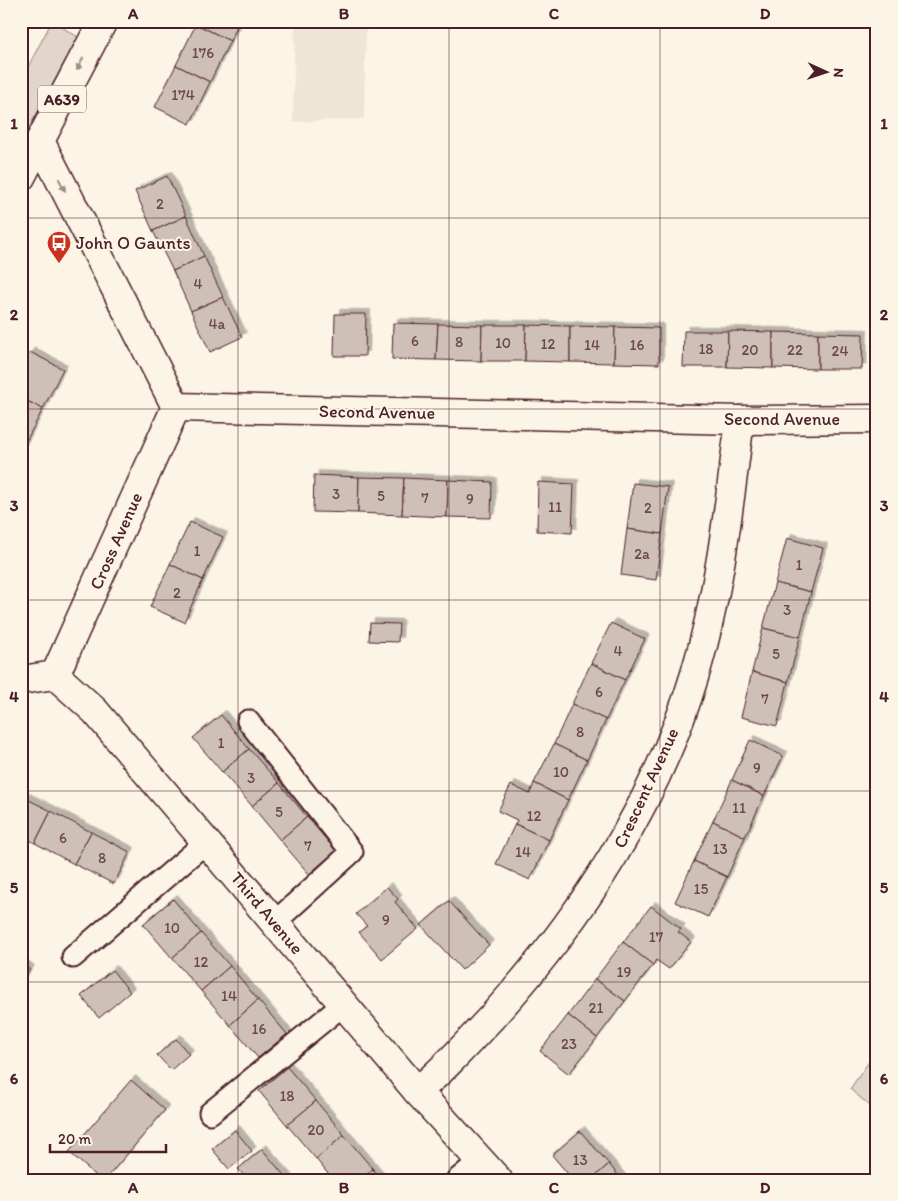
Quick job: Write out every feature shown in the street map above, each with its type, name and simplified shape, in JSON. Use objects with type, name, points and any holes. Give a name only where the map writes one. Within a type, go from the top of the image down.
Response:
[{"type":"street","name":"A639","points":[[21,177],[103,21]]},
{"type":"street","points":[[40,141],[176,407]]},
{"type":"street","name":"Second Avenue","points":[[176,407],[740,420],[877,419]]},
{"type":"street","name":"Cross Avenue","points":[[55,675],[176,407]]},
{"type":"street","name":"Crescent Avenue","points":[[417,1091],[442,1071],[531,973],[606,869],[662,763],[695,674],[714,596],[727,521],[740,420]]},
{"type":"street","points":[[21,680],[55,675]]},
{"type":"street","name":"Third Avenue","points":[[55,675],[95,711],[417,1091],[490,1170]]},
{"type":"lane","points":[[248,721],[352,852],[274,922]]},
{"type":"lane","points":[[73,957],[206,842]]},
{"type":"lane","points":[[210,1113],[344,1004]]},
{"type":"lane","points":[[457,1180],[490,1170]]},
{"type":"shaded area","points":[[52,21],[63,21],[60,26],[78,37],[21,143],[21,80]]},
{"type":"shaded area","points":[[295,21],[366,21],[364,119],[293,122]]},
{"type":"shaded area","points":[[877,1050],[877,1112],[850,1089]]},
{"type":"building","points":[[197,21],[240,21],[230,41],[196,24]]},
{"type":"building","points":[[196,24],[230,41],[210,82],[176,65]]},
{"type":"building","points":[[176,65],[210,82],[190,124],[155,107]]},
{"type":"building","points":[[167,176],[186,216],[153,231],[135,191]]},
{"type":"building","points":[[186,216],[204,256],[173,271],[153,231]]},
{"type":"building","points":[[204,256],[223,297],[191,311],[173,271]]},
{"type":"building","points":[[223,297],[242,337],[210,352],[191,311]]},
{"type":"building","points":[[335,314],[366,314],[365,356],[334,356]]},
{"type":"building","points":[[393,323],[438,324],[436,360],[392,359]]},
{"type":"building","points":[[438,324],[482,325],[481,361],[436,360]]},
{"type":"building","points":[[482,325],[526,325],[525,361],[481,361]]},
{"type":"building","points":[[526,325],[570,326],[570,362],[525,361]]},
{"type":"building","points":[[570,326],[615,327],[614,363],[570,362]]},
{"type":"building","points":[[615,327],[659,328],[659,364],[614,363]]},
{"type":"building","points":[[684,331],[728,331],[727,367],[683,367]]},
{"type":"building","points":[[728,331],[773,332],[773,368],[727,367]]},
{"type":"building","points":[[773,332],[818,333],[818,369],[773,368]]},
{"type":"building","points":[[818,333],[863,334],[862,369],[818,369]]},
{"type":"building","points":[[30,352],[63,369],[43,409],[21,398],[21,368]]},
{"type":"building","points":[[21,398],[43,409],[22,449],[21,449]]},
{"type":"building","points":[[314,475],[359,477],[358,513],[313,512]]},
{"type":"building","points":[[359,477],[404,478],[402,515],[358,513]]},
{"type":"building","points":[[404,478],[448,480],[447,517],[402,515]]},
{"type":"building","points":[[448,480],[492,482],[491,518],[447,517]]},
{"type":"building","points":[[538,482],[574,484],[572,533],[537,531]]},
{"type":"building","points":[[633,483],[668,487],[662,534],[627,529]]},
{"type":"building","points":[[190,522],[223,537],[203,580],[170,564]]},
{"type":"building","points":[[627,529],[662,534],[656,580],[621,575]]},
{"type":"building","points":[[787,538],[823,548],[811,592],[775,583]]},
{"type":"building","points":[[170,564],[203,580],[184,622],[150,607]]},
{"type":"building","points":[[775,583],[811,592],[800,637],[763,628]]},
{"type":"building","points":[[370,623],[399,624],[398,642],[369,641]]},
{"type":"building","points":[[611,623],[645,639],[625,680],[591,663]]},
{"type":"building","points":[[763,628],[800,637],[788,682],[752,672]]},
{"type":"building","points":[[591,663],[625,680],[606,720],[572,704]]},
{"type":"building","points":[[752,672],[788,682],[777,726],[741,717]]},
{"type":"building","points":[[572,704],[606,720],[587,760],[554,744]]},
{"type":"building","points":[[221,715],[249,749],[222,772],[193,738]]},
{"type":"building","points":[[750,740],[783,756],[764,796],[732,780]]},
{"type":"building","points":[[554,744],[587,760],[568,800],[534,783]]},
{"type":"building","points":[[249,749],[279,783],[252,806],[222,772]]},
{"type":"building","points":[[732,780],[764,796],[745,837],[713,821]]},
{"type":"building","points":[[279,783],[307,817],[280,840],[252,806]]},
{"type":"building","points":[[534,783],[568,800],[549,840],[515,824],[517,820],[498,811],[511,785],[530,794]]},
{"type":"building","points":[[21,796],[51,811],[35,843],[21,836]]},
{"type":"building","points":[[51,811],[91,832],[74,864],[35,843]]},
{"type":"building","points":[[307,817],[336,851],[309,874],[280,840]]},
{"type":"building","points":[[713,821],[745,837],[727,877],[694,861]]},
{"type":"building","points":[[515,824],[549,840],[530,880],[496,864]]},
{"type":"building","points":[[91,832],[130,852],[114,884],[74,864]]},
{"type":"building","points":[[694,861],[727,877],[708,917],[675,902]]},
{"type":"building","points":[[387,887],[398,899],[395,902],[418,929],[382,959],[359,932],[367,926],[356,914]]},
{"type":"building","points":[[173,899],[201,933],[172,958],[143,924]]},
{"type":"building","points":[[449,901],[489,945],[462,970],[421,925]]},
{"type":"building","points":[[651,906],[681,929],[678,932],[691,942],[669,969],[656,960],[653,965],[623,942]]},
{"type":"building","points":[[201,933],[230,966],[201,991],[172,958]]},
{"type":"building","points":[[623,942],[653,965],[625,1001],[595,979]]},
{"type":"building","points":[[21,963],[30,970],[21,982]]},
{"type":"building","points":[[230,966],[258,1000],[230,1025],[201,991]]},
{"type":"building","points":[[112,970],[130,992],[99,1018],[81,996]]},
{"type":"building","points":[[595,979],[625,1001],[597,1038],[568,1015]]},
{"type":"building","points":[[258,1000],[287,1034],[258,1058],[230,1025]]},
{"type":"building","points":[[568,1015],[597,1038],[569,1074],[540,1051]]},
{"type":"building","points":[[176,1039],[189,1054],[171,1070],[157,1055]]},
{"type":"building","points":[[287,1067],[316,1101],[287,1125],[259,1091]]},
{"type":"building","points":[[131,1080],[165,1110],[105,1180],[101,1180],[69,1152]]},
{"type":"building","points":[[316,1101],[344,1135],[316,1159],[287,1125]]},
{"type":"building","points":[[235,1130],[252,1151],[229,1169],[212,1149]]},
{"type":"building","points":[[580,1131],[609,1164],[591,1180],[573,1180],[552,1155]]},
{"type":"building","points":[[344,1135],[373,1169],[361,1180],[333,1180],[316,1159]]},
{"type":"building","points":[[262,1149],[288,1180],[248,1180],[238,1169]]},
{"type":"building","points":[[609,1164],[622,1180],[591,1180]]},
{"type":"building","points":[[373,1169],[382,1180],[361,1180]]},
{"type":"place","name":"John O Gaunts","points":[[59,264]]}]
